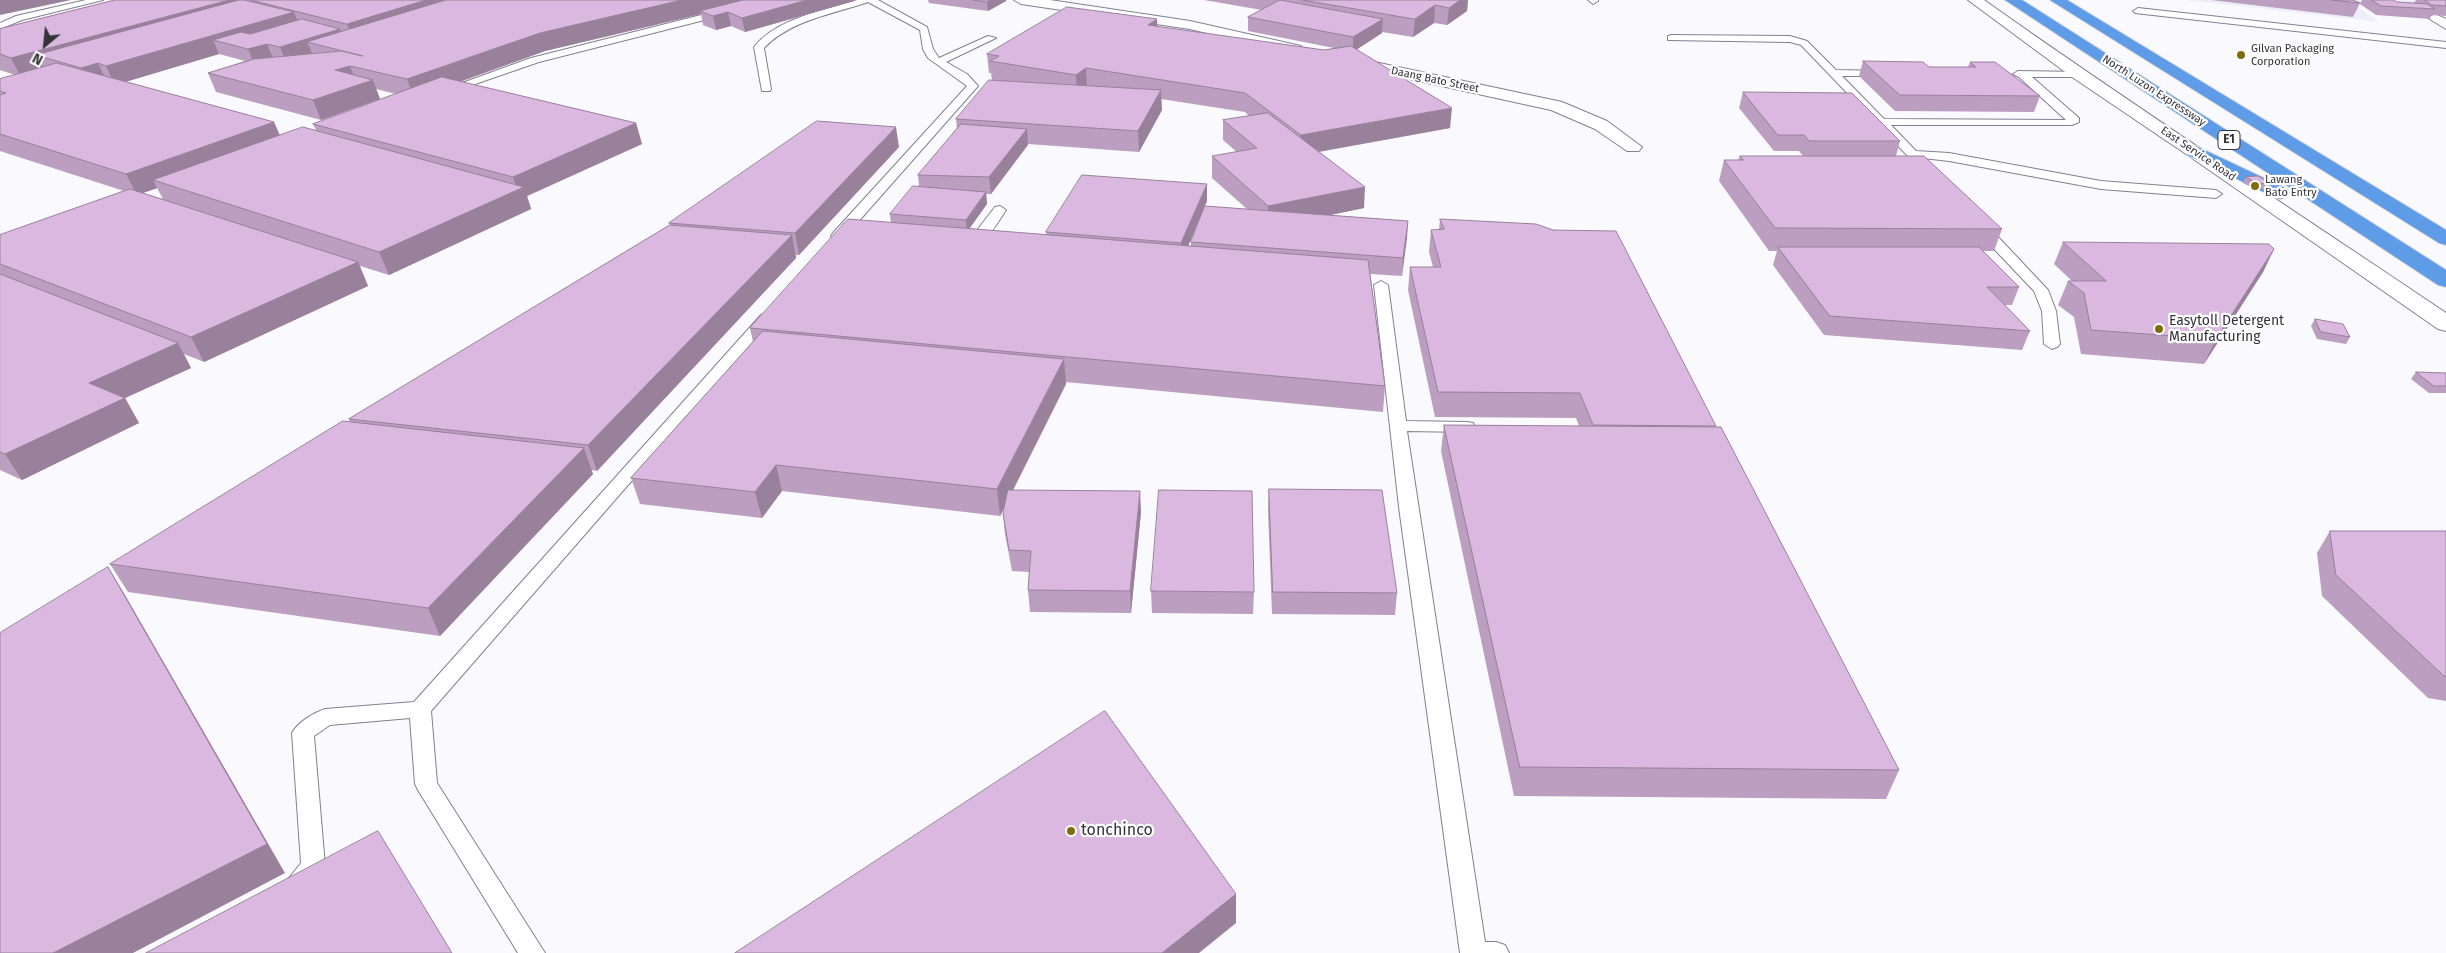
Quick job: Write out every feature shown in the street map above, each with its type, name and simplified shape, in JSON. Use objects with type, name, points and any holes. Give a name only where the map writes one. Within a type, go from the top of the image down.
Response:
[{"type":"highway","name":"North Luzon Expressway","points":[[2012,0],[2446,280]]},
{"type":"highway","name":"North Luzon Expressway","points":[[2057,0],[2446,239]]},
{"type":"highway","points":[[2196,152],[2404,252]]},
{"type":"street","points":[[1021,0],[1045,1],[1190,25],[1312,53]]},
{"type":"street","name":"East Service Road","points":[[1975,0],[2078,74],[2196,152],[2446,324]]},
{"type":"street","points":[[2446,18],[2436,18],[2446,25]]},
{"type":"street","name":"Daang Bato Street","points":[[1341,60],[1556,106],[1601,125],[1633,147]]},
{"type":"lane","points":[[0,26],[19,18],[98,0]]},
{"type":"lane","points":[[766,89],[759,47],[768,36],[783,28],[866,0]]},
{"type":"lane","points":[[825,251],[972,86],[969,80],[938,62],[928,49],[924,29],[872,0]]},
{"type":"lane","points":[[434,95],[535,60],[737,9]]},
{"type":"lane","points":[[2138,11],[2446,45]]},
{"type":"lane","points":[[938,62],[991,38]]},
{"type":"lane","points":[[1671,38],[1798,40],[1804,43],[1883,122],[1940,183]]},
{"type":"lane","points":[[1832,73],[1889,73]]},
{"type":"lane","points":[[2003,74],[2078,74]]},
{"type":"lane","points":[[1883,122],[2068,123],[2075,120],[2022,74]]},
{"type":"lane","points":[[465,84],[481,89]]},
{"type":"lane","points":[[1913,154],[1949,157],[2101,185],[2216,194]]},
{"type":"lane","points":[[950,244],[966,244],[976,241],[1000,210]]},
{"type":"lane","points":[[1974,218],[2041,290],[2049,310],[2052,344]]},
{"type":"lane","points":[[838,236],[857,237]]},
{"type":"lane","points":[[1380,285],[1398,426],[1481,953]]},
{"type":"lane","points":[[283,894],[292,889],[313,866],[303,733],[325,717],[420,709],[779,303]]},
{"type":"lane","points":[[1398,426],[1484,427]]},
{"type":"lane","points":[[420,709],[426,784],[532,953]]},
{"type":"shaded area","points":[[2186,0],[2446,0],[2446,7],[2351,2],[2379,22]]},
{"type":"building","points":[[115,0],[229,0],[11,58],[0,54],[0,29]]},
{"type":"building","points":[[239,0],[294,12],[106,66],[98,63],[81,68],[36,55]]},
{"type":"building","points":[[251,0],[426,0],[347,24]]},
{"type":"building","points":[[446,0],[682,0],[540,33],[407,79],[350,66],[335,70],[373,80],[313,100],[208,73],[254,59],[341,51],[363,56],[307,42]]},
{"type":"building","points":[[743,0],[807,0],[742,18],[728,12],[713,16],[700,11]]},
{"type":"building","points":[[973,0],[990,0],[987,2]]},
{"type":"building","points":[[1280,0],[1383,19],[1353,37],[1248,17]]},
{"type":"building","points":[[1303,0],[1460,0],[1449,8],[1435,5],[1415,19]]},
{"type":"building","points":[[2332,0],[2353,0],[2360,3]]},
{"type":"building","points":[[2372,0],[2393,0],[2397,2],[2427,4],[2435,9],[2381,6]]},
{"type":"building","points":[[2425,0],[2446,0],[2446,6],[2432,5]]},
{"type":"building","points":[[1067,7],[1157,19],[1148,25],[1324,50],[1351,46],[1452,108],[1301,135],[1245,93],[1086,68],[1076,75],[990,61],[999,56],[987,54]]},
{"type":"building","points":[[302,19],[340,29],[280,47],[267,44],[248,49],[213,40],[241,32],[250,34]]},
{"type":"building","points":[[1863,61],[1923,62],[1929,67],[1976,67],[1970,62],[1995,62],[2040,96],[1900,95]]},
{"type":"building","points":[[57,63],[274,122],[126,174],[0,134],[0,95],[6,93],[0,91],[0,79]]},
{"type":"building","points":[[442,77],[636,123],[513,177],[313,124]]},
{"type":"building","points":[[989,80],[1161,90],[1138,131],[956,119]]},
{"type":"building","points":[[1743,92],[1852,93],[1900,141],[1809,141],[1804,135],[1778,135]]},
{"type":"building","points":[[1268,113],[1365,187],[1268,206],[1212,156],[1257,148],[1223,120]]},
{"type":"building","points":[[817,121],[896,127],[795,233],[669,223]]},
{"type":"building","points":[[961,124],[1027,129],[989,177],[918,175]]},
{"type":"building","points":[[303,127],[524,187],[379,252],[153,180]]},
{"type":"building","points":[[1740,156],[1924,156],[2002,229],[1775,228],[1724,160],[1743,160]]},
{"type":"building","points":[[1082,175],[1207,184],[1181,243],[1046,232]]},
{"type":"building","points":[[2258,176],[2270,183],[2258,184],[2246,177]]},
{"type":"building","points":[[913,186],[986,192],[966,220],[890,214]]},
{"type":"building","points":[[130,189],[358,262],[191,337],[0,264],[0,235]]},
{"type":"building","points":[[1205,206],[1408,221],[1403,258],[1191,242]]},
{"type":"building","points":[[848,219],[1368,260],[1385,386],[750,328]]},
{"type":"building","points":[[1440,219],[1536,224],[1553,230],[1616,231],[1716,426],[1593,425],[1580,393],[1438,392],[1410,267],[1441,267],[1431,230],[1444,229]]},
{"type":"building","points":[[670,225],[792,235],[588,445],[349,419]]},
{"type":"building","points":[[2063,242],[2269,244],[2274,249],[2216,339],[2091,330],[2084,293],[2068,281],[2106,281]]},
{"type":"building","points":[[1778,247],[1979,247],[2019,287],[1987,287],[2030,331],[1830,316]]},
{"type":"building","points":[[0,274],[178,343],[89,383],[125,398],[5,454],[0,452]]},
{"type":"building","points":[[2315,319],[2343,324],[2350,337],[2321,332]]},
{"type":"building","points":[[763,331],[1064,359],[997,489],[776,465],[755,492],[631,478]]},
{"type":"building","points":[[2416,372],[2446,373],[2446,386],[2434,386]]},
{"type":"building","points":[[343,421],[584,448],[428,608],[110,564]]},
{"type":"building","points":[[1444,425],[1721,427],[1899,770],[1520,767]]},
{"type":"building","points":[[1269,489],[1382,490],[1397,593],[1273,592]]},
{"type":"building","points":[[1008,490],[1140,491],[1130,591],[1028,590],[1031,551],[1009,550],[1003,513]]},
{"type":"building","points":[[1159,490],[1252,491],[1254,592],[1151,591]]},
{"type":"building","points":[[2330,531],[2446,531],[2446,676],[2336,575]]},
{"type":"building","points":[[108,567],[267,844],[53,953],[0,953],[0,633]]},
{"type":"building","name":"tonchinco","points":[[1105,711],[1236,894],[1162,953],[735,953]]},
{"type":"building","points":[[378,831],[452,953],[146,953]]},
{"type":"place","name":"Gilvan Packaging Corporation","points":[[2241,55]]},
{"type":"place","name":"Lawang Bato Entry","points":[[2255,186]]},
{"type":"place","name":"Easytoll Detergent Manufacturing","points":[[2159,329]]},
{"type":"place","name":"tonchinco","points":[[1071,831]]}]
